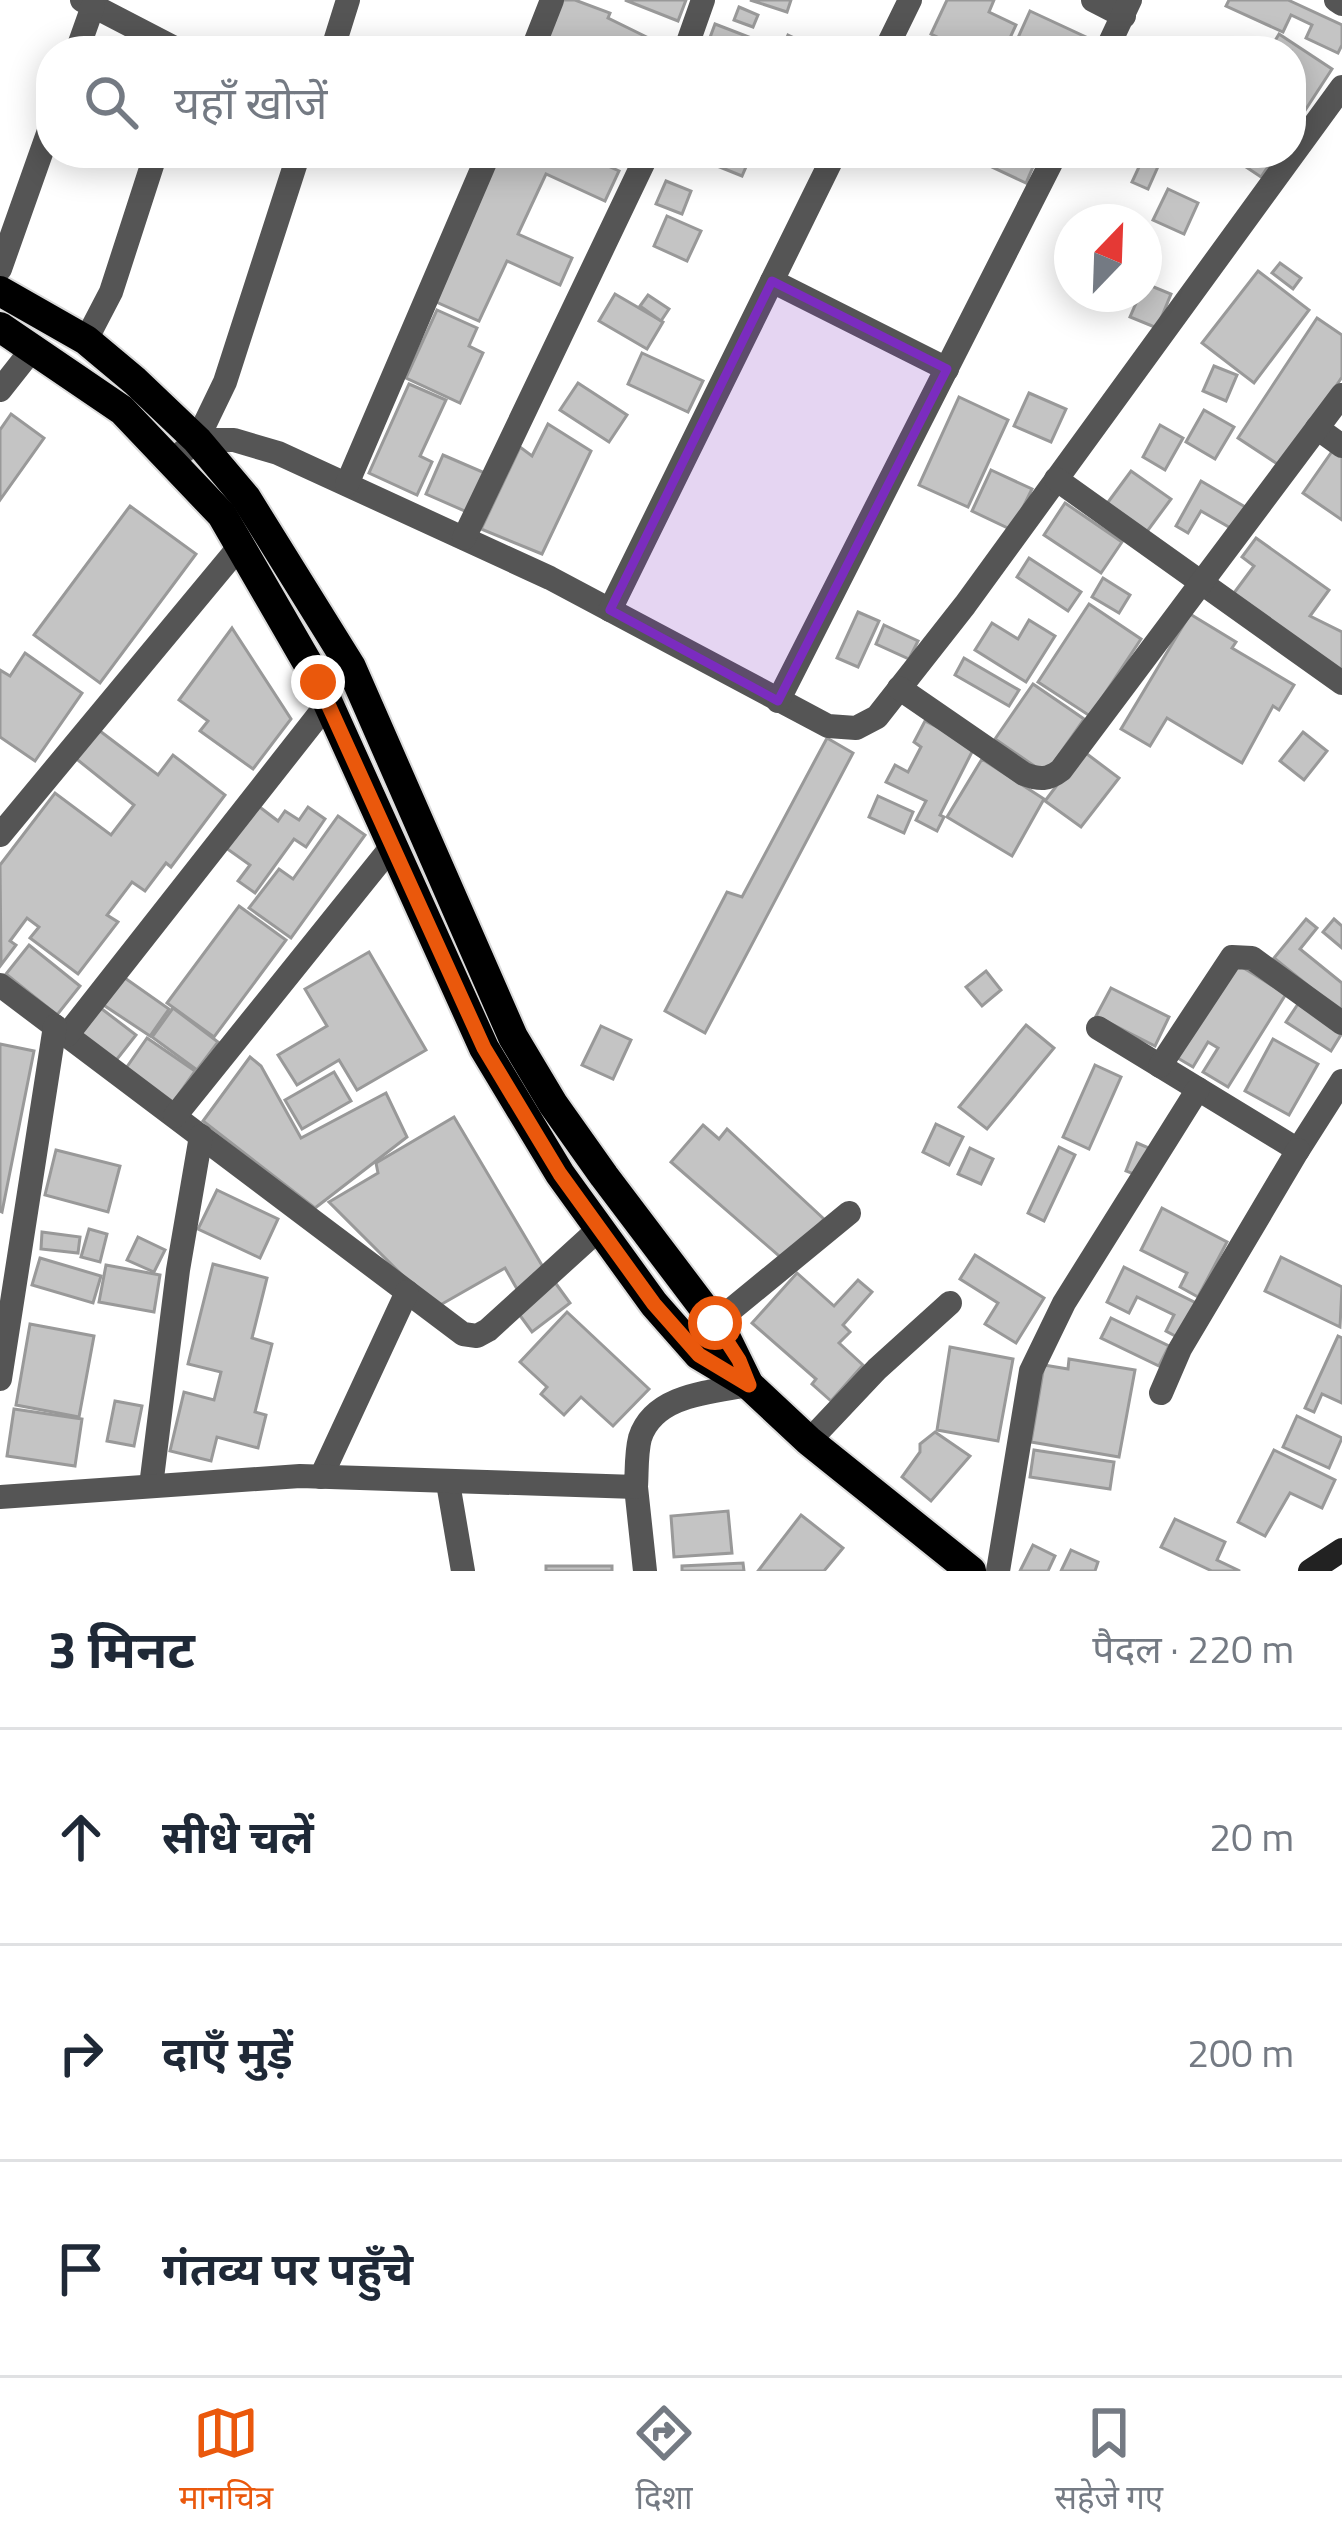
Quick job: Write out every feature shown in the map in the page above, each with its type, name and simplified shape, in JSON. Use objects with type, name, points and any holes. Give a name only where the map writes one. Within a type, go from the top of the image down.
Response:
[{"type":"main road","points":[[0,290],[86,340],[197,440],[246,498],[351,667],[513,1037],[553,1104],[715,1323],[749,1385]]},
{"type":"main road","points":[[0,327],[122,410],[222,515],[328,703],[484,1048],[560,1174],[654,1304],[699,1355],[749,1385],[808,1441],[971,1571]]},
{"type":"main road","points":[[1310,1571],[1342,1550]]},
{"type":"street","points":[[337,36],[348,0]]},
{"type":"street","points":[[538,36],[552,0]]},
{"type":"street","points":[[690,36],[703,0]]},
{"type":"street","points":[[892,36],[910,0]]},
{"type":"street","points":[[1093,0],[1127,8],[1113,36]]},
{"type":"street","points":[[80,36],[88,3],[151,36]]},
{"type":"street","points":[[1306,136],[1342,87]]},
{"type":"street","points":[[0,269],[36,167]]},
{"type":"street","points":[[86,340],[111,292],[151,168]]},
{"type":"street","points":[[172,461],[197,440],[224,382],[294,168]]},
{"type":"street","points":[[347,484],[483,168]]},
{"type":"street","points":[[464,538],[641,168]]},
{"type":"street","points":[[610,610],[828,168]]},
{"type":"street","points":[[778,701],[1048,168]]},
{"type":"street","points":[[197,440],[234,440],[278,452],[610,610],[828,726],[856,728],[877,717],[965,605],[1283,168]]},
{"type":"street","points":[[772,280],[947,369]]},
{"type":"street","points":[[0,391],[34,347]]},
{"type":"street","points":[[898,688],[1024,774],[1039,780],[1051,778],[1342,395]]},
{"type":"street","points":[[1317,428],[1342,446]]},
{"type":"street","points":[[1056,479],[1342,683]]},
{"type":"street","points":[[4,821],[240,546]]},
{"type":"street","points":[[0,1379],[61,1031],[328,703]]},
{"type":"street","points":[[176,1116],[393,845]]},
{"type":"street","points":[[1160,1066],[1232,957],[1252,958],[1342,1023]]},
{"type":"street","points":[[0,985],[463,1334],[477,1336],[488,1330],[599,1229]]},
{"type":"street","points":[[1098,1028],[1298,1150]]},
{"type":"street","points":[[1161,1393],[1180,1349],[1342,1081]]},
{"type":"street","points":[[998,1571],[1031,1371],[1064,1304],[1198,1089]]},
{"type":"street","points":[[151,1486],[178,1270],[201,1136]]},
{"type":"street","points":[[715,1323],[850,1213]]},
{"type":"street","points":[[321,1477],[407,1292]]},
{"type":"street","points":[[808,1441],[950,1303]]},
{"type":"street","points":[[645,1571],[636,1487],[640,1438],[670,1402],[749,1385]]},
{"type":"street","points":[[0,1497],[321,1477],[636,1487]]},
{"type":"street","points":[[448,1484],[463,1571]]},
{"type":"highlighted area","points":[[772,281],[947,369],[778,701],[610,610]]},
{"type":"building","points":[[560,0],[575,0],[610,13],[608,18],[645,36],[545,36]]},
{"type":"building","points":[[625,0],[686,0],[678,21]]},
{"type":"building","points":[[750,0],[791,0],[787,12]]},
{"type":"building","points":[[947,0],[994,0],[989,12],[1016,25],[1011,36],[931,34]]},
{"type":"building","points":[[1229,0],[1288,0],[1342,25],[1342,45],[1338,53],[1306,38],[1312,25],[1291,15],[1283,32],[1226,6]]},
{"type":"building","points":[[739,7],[758,15],[753,27],[734,20]]},
{"type":"building","points":[[1030,11],[1084,36],[1019,36]]},
{"type":"building","points":[[715,24],[746,36],[711,36]]},
{"type":"building","points":[[1306,52],[1332,69],[1306,109]]},
{"type":"building","points":[[493,168],[619,171],[605,201],[546,174],[518,234],[572,258],[560,285],[507,261],[479,321],[434,301]]},
{"type":"building","points":[[722,168],[745,168],[742,176]]},
{"type":"building","points":[[994,168],[1032,168],[1026,183]]},
{"type":"building","points":[[1139,168],[1157,168],[1148,189],[1132,182]]},
{"type":"building","points":[[666,181],[691,191],[682,214],[656,204]]},
{"type":"building","points":[[1168,189],[1198,203],[1184,234],[1162,224],[1161,204]]},
{"type":"building","points":[[667,216],[701,231],[687,261],[654,246]]},
{"type":"building","points":[[1280,263],[1301,278],[1293,289],[1272,273]]},
{"type":"building","points":[[1258,271],[1309,310],[1254,383],[1202,343]]},
{"type":"building","points":[[1162,290],[1171,294],[1157,328],[1130,317],[1132,312],[1162,312]]},
{"type":"building","points":[[615,294],[663,322],[647,349],[599,321]]},
{"type":"building","points":[[648,295],[669,309],[661,321],[640,306]]},
{"type":"building","points":[[437,310],[477,328],[469,346],[483,353],[460,403],[406,378]]},
{"type":"building","points":[[1317,318],[1342,335],[1342,377],[1282,467],[1238,438]]},
{"type":"building","points":[[642,353],[703,381],[688,412],[628,384]]},
{"type":"building","points":[[1214,366],[1237,375],[1226,401],[1203,391]]},
{"type":"building","points":[[578,383],[627,415],[609,442],[560,410]]},
{"type":"building","points":[[409,384],[446,400],[420,456],[432,462],[417,495],[369,473]]},
{"type":"building","points":[[1029,393],[1066,409],[1051,442],[1014,426]]},
{"type":"building","points":[[959,397],[1008,420],[968,507],[919,485]]},
{"type":"building","points":[[1204,410],[1234,427],[1215,459],[1186,442]]},
{"type":"building","points":[[11,414],[44,438],[0,500],[0,430]]},
{"type":"building","points":[[548,424],[591,451],[542,554],[481,529],[520,447],[532,456]]},
{"type":"building","points":[[1160,425],[1183,438],[1165,470],[1143,457]]},
{"type":"building","points":[[1333,450],[1342,456],[1342,520],[1303,493]]},
{"type":"building","points":[[443,455],[485,473],[467,512],[426,494]]},
{"type":"building","points":[[991,470],[1032,489],[1012,530],[972,511]]},
{"type":"building","points":[[1131,471],[1171,499],[1143,537],[1103,509]]},
{"type":"building","points":[[1201,481],[1247,508],[1234,530],[1201,511],[1188,533],[1176,526]]},
{"type":"building","points":[[1065,503],[1122,542],[1101,573],[1044,535]]},
{"type":"building","points":[[130,506],[196,554],[100,683],[34,635]]},
{"type":"building","points":[[1256,538],[1329,590],[1310,616],[1342,632],[1342,677],[1231,597],[1254,566],[1242,557]]},
{"type":"building","points":[[1029,558],[1081,592],[1068,611],[1017,577]]},
{"type":"building","points":[[1103,578],[1130,595],[1119,613],[1092,597]]},
{"type":"building","points":[[1089,604],[1141,639],[1090,716],[1038,682]]},
{"type":"building","points":[[858,612],[879,621],[858,667],[837,658]]},
{"type":"building","points":[[1190,614],[1236,642],[1232,648],[1294,685],[1279,710],[1273,706],[1242,763],[1167,718],[1150,746],[1121,729]]},
{"type":"building","points":[[1029,620],[1055,636],[1026,682],[975,650],[992,623],[1018,639]]},
{"type":"building","points":[[884,625],[918,641],[909,659],[876,644]]},
{"type":"building","points":[[232,628],[291,719],[253,769],[200,731],[208,721],[179,700]]},
{"type":"building","points":[[25,653],[82,693],[35,761],[0,737],[0,670],[10,676]]},
{"type":"building","points":[[964,658],[1019,690],[1009,706],[955,675]]},
{"type":"building","points":[[1033,684],[1084,719],[1046,774],[995,739]]},
{"type":"building","points":[[925,721],[975,746],[940,815],[944,817],[937,831],[916,820],[926,801],[886,782],[895,765],[908,772],[921,747],[914,742]]},
{"type":"building","points":[[96,728],[158,775],[173,755],[225,795],[171,867],[166,863],[145,891],[132,882],[107,915],[118,922],[78,974],[30,938],[39,927],[27,918],[10,941],[16,945],[1,965],[0,865],[55,793],[111,835],[134,805],[74,757]]},
{"type":"building","points":[[1303,732],[1327,751],[1304,780],[1280,761]]},
{"type":"building","points":[[827,738],[853,753],[705,1033],[665,1011],[727,892],[742,897]]},
{"type":"building","points":[[1083,751],[1119,778],[1081,827],[1045,801]]},
{"type":"building","points":[[982,759],[1044,799],[1012,856],[947,817]]},
{"type":"building","points":[[878,796],[913,812],[904,833],[869,817]]},
{"type":"building","points":[[257,805],[278,821],[285,811],[299,820],[308,807],[325,819],[306,847],[294,839],[255,893],[238,881],[250,865],[226,848]]},
{"type":"building","points":[[338,816],[365,835],[291,938],[249,908],[279,869],[293,879]]},
{"type":"building","points":[[239,906],[286,940],[214,1037],[167,1003]]},
{"type":"building","points":[[1306,919],[1317,928],[1300,949],[1342,983],[1342,1013],[1274,958]]},
{"type":"building","points":[[1334,919],[1342,926],[1342,948],[1323,932]]},
{"type":"building","points":[[29,945],[80,986],[57,1015],[6,974]]},
{"type":"building","points":[[369,952],[426,1050],[357,1090],[339,1060],[297,1085],[278,1055],[327,1026],[305,989]]},
{"type":"building","points":[[1234,962],[1286,994],[1228,1087],[1203,1072],[1218,1048],[1208,1042],[1193,1067],[1176,1057]]},
{"type":"building","points":[[986,971],[1001,990],[982,1006],[966,987]]},
{"type":"building","points":[[122,976],[169,1009],[150,1036],[102,1004]]},
{"type":"building","points":[[1111,988],[1169,1017],[1155,1046],[1096,1016]]},
{"type":"building","points":[[1298,1004],[1342,1033],[1331,1051],[1286,1022]]},
{"type":"building","points":[[98,1006],[136,1035],[114,1063],[76,1033]]},
{"type":"building","points":[[173,1008],[218,1042],[197,1070],[152,1037]]},
{"type":"building","points":[[1026,1025],[1054,1048],[987,1129],[959,1107]]},
{"type":"building","points":[[601,1026],[631,1040],[613,1079],[582,1065]]},
{"type":"building","points":[[147,1038],[195,1071],[172,1104],[124,1071]]},
{"type":"building","points":[[1273,1039],[1318,1064],[1289,1115],[1245,1091]]},
{"type":"building","points":[[0,1044],[34,1051],[2,1212],[0,1211]]},
{"type":"building","points":[[250,1057],[261,1066],[301,1138],[386,1093],[407,1137],[315,1208],[203,1121]]},
{"type":"building","points":[[1095,1065],[1121,1077],[1089,1149],[1063,1137]]},
{"type":"building","points":[[334,1072],[351,1101],[302,1129],[285,1100]]},
{"type":"building","points":[[454,1117],[546,1272],[517,1289],[505,1268],[435,1308],[329,1202],[378,1173],[376,1163]]},
{"type":"building","points":[[936,1124],[963,1137],[949,1165],[923,1152]]},
{"type":"building","points":[[703,1125],[719,1139],[727,1129],[824,1219],[786,1262],[671,1162]]},
{"type":"building","points":[[1137,1143],[1149,1148],[1139,1176],[1126,1171]]},
{"type":"building","points":[[1059,1147],[1075,1155],[1044,1221],[1028,1213]]},
{"type":"building","points":[[970,1148],[993,1159],[981,1184],[958,1174]]},
{"type":"building","points":[[56,1150],[120,1166],[108,1212],[45,1195]]},
{"type":"building","points":[[217,1190],[278,1219],[260,1258],[198,1229]]},
{"type":"building","points":[[1162,1208],[1227,1242],[1198,1297],[1180,1287],[1187,1273],[1141,1250]]},
{"type":"building","points":[[89,1229],[107,1234],[100,1262],[81,1257]]},
{"type":"building","points":[[42,1232],[80,1237],[78,1253],[41,1249]]},
{"type":"building","points":[[138,1237],[165,1250],[154,1272],[127,1260]]},
{"type":"building","points":[[975,1255],[1044,1298],[1016,1343],[985,1324],[998,1303],[960,1279]]},
{"type":"building","points":[[1281,1257],[1342,1287],[1340,1327],[1265,1291]]},
{"type":"building","points":[[40,1258],[101,1276],[93,1303],[32,1285]]},
{"type":"building","points":[[213,1264],[267,1278],[252,1338],[272,1344],[255,1412],[266,1415],[258,1448],[217,1437],[211,1461],[170,1451],[184,1392],[214,1400],[221,1372],[188,1364]]},
{"type":"building","points":[[106,1265],[160,1275],[154,1312],[99,1302]]},
{"type":"building","points":[[1124,1267],[1196,1303],[1179,1338],[1166,1331],[1174,1315],[1137,1297],[1129,1313],[1107,1302]]},
{"type":"building","points":[[797,1273],[834,1306],[858,1280],[872,1292],[843,1325],[850,1332],[839,1343],[863,1365],[831,1401],[812,1384],[816,1379],[752,1323]]},
{"type":"building","points":[[554,1281],[570,1303],[532,1332],[516,1310]]},
{"type":"building","points":[[567,1312],[649,1389],[613,1426],[581,1397],[564,1415],[541,1394],[547,1387],[520,1362]]},
{"type":"building","points":[[1111,1318],[1169,1346],[1159,1366],[1101,1338]]},
{"type":"building","points":[[30,1324],[94,1336],[79,1417],[16,1405]]},
{"type":"building","points":[[1338,1336],[1342,1338],[1342,1403],[1322,1394],[1314,1412],[1305,1408]]},
{"type":"building","points":[[950,1347],[1013,1359],[998,1441],[937,1430]]},
{"type":"building","points":[[1069,1359],[1135,1370],[1119,1457],[1031,1442],[1044,1365],[1068,1369]]},
{"type":"building","points":[[115,1401],[142,1406],[134,1446],[107,1441]]},
{"type":"building","points":[[14,1409],[82,1419],[75,1466],[7,1456]]},
{"type":"building","points":[[1297,1416],[1342,1438],[1329,1468],[1283,1447]]},
{"type":"building","points":[[935,1432],[970,1456],[931,1501],[902,1477],[920,1452],[920,1444]]},
{"type":"building","points":[[1034,1450],[1114,1462],[1110,1489],[1030,1477]]},
{"type":"building","points":[[1274,1450],[1335,1480],[1322,1508],[1290,1493],[1265,1536],[1238,1522]]},
{"type":"building","points":[[728,1511],[732,1553],[674,1557],[671,1516]]},
{"type":"building","points":[[801,1515],[843,1548],[824,1571],[758,1571]]},
{"type":"building","points":[[1175,1519],[1225,1542],[1217,1560],[1240,1571],[1212,1571],[1161,1547]]},
{"type":"building","points":[[1033,1545],[1055,1556],[1048,1571],[1020,1571]]},
{"type":"building","points":[[1071,1550],[1098,1562],[1095,1571],[1061,1571]]},
{"type":"building","points":[[743,1563],[744,1571],[682,1571],[682,1566]]},
{"type":"building","points":[[546,1566],[612,1566],[612,1571],[546,1571]]},
{"type":"route","points":[[318,682],[484,1048],[560,1174],[654,1304],[699,1355],[749,1385],[715,1323]]}]
